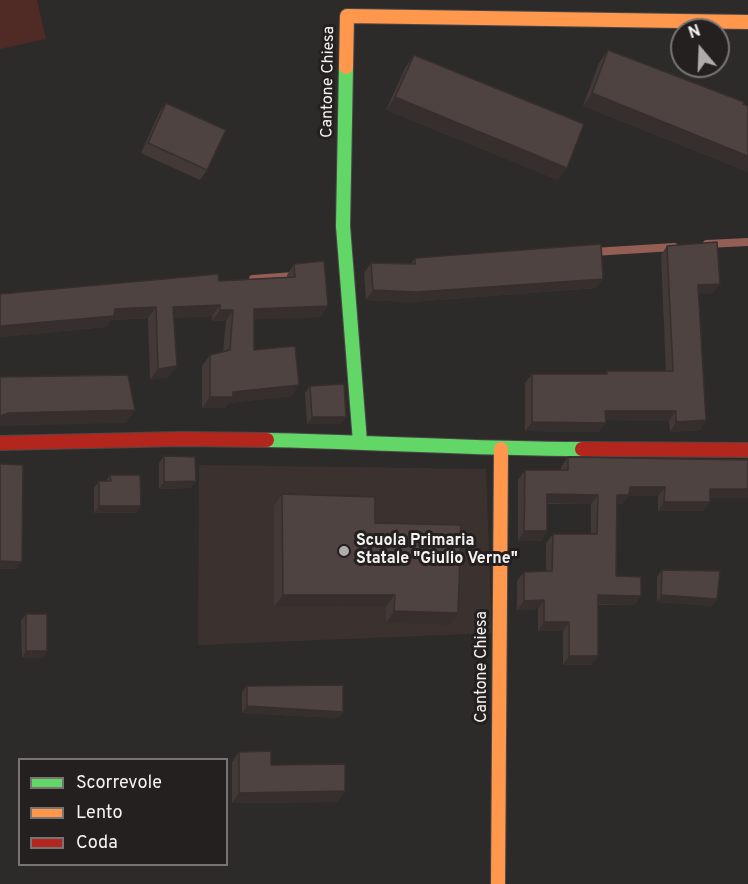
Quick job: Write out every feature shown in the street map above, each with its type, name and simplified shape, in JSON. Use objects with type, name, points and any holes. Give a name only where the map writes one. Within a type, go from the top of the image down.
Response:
[{"type":"street","name":"Cantone Chiesa","points":[[360,442],[343,226],[347,16],[748,22]]},
{"type":"street","points":[[0,443],[182,439],[360,442],[501,449],[748,450]]},
{"type":"street","name":"Cantone Chiesa","points":[[498,884],[501,449]]},
{"type":"shaded area","points":[[0,0],[37,0],[46,39],[0,49]]},
{"type":"shaded area","name":"Scuola Primaria Statale \"Giulio Verne\"","points":[[199,465],[486,469],[492,633],[198,645]]},
{"type":"building","points":[[608,50],[670,74],[670,78],[681,78],[744,102],[743,104],[748,106],[748,156],[592,93]]},
{"type":"building","points":[[414,55],[584,124],[567,168],[395,97]]},
{"type":"building","points":[[166,103],[226,130],[207,170],[148,143]]},
{"type":"building","points":[[717,242],[720,284],[698,285],[706,420],[676,422],[676,411],[605,411],[606,423],[532,422],[532,374],[673,371],[667,246]]},
{"type":"building","points":[[601,244],[603,279],[417,292],[373,290],[371,263],[415,264],[415,258]]},
{"type":"building","points":[[324,261],[328,306],[254,309],[254,350],[295,346],[299,385],[233,392],[233,397],[210,397],[210,355],[230,350],[233,310],[220,310],[220,305],[173,307],[177,366],[158,369],[156,307],[115,309],[114,316],[0,326],[0,294],[218,274],[219,281],[295,277],[294,264]]},
{"type":"building","points":[[128,375],[135,410],[9,413],[0,416],[0,377]]},
{"type":"building","points":[[344,384],[346,417],[312,417],[310,386]]},
{"type":"building","points":[[164,456],[195,457],[196,481],[164,482]]},
{"type":"building","points":[[568,457],[748,460],[748,489],[710,489],[710,502],[664,502],[665,487],[630,487],[629,495],[617,495],[616,576],[641,577],[641,596],[598,595],[598,656],[569,656],[569,622],[544,622],[544,600],[524,601],[524,572],[552,571],[553,534],[597,534],[598,495],[547,494],[547,531],[524,531],[525,470],[568,470]]},
{"type":"building","points":[[0,464],[23,465],[22,562],[0,561]]},
{"type":"building","points":[[110,475],[140,475],[141,506],[99,506],[99,481],[111,481]]},
{"type":"building","points":[[282,494],[375,497],[375,523],[461,525],[458,613],[394,611],[395,595],[283,595]]},
{"type":"building","points":[[662,570],[720,571],[717,599],[661,595]]},
{"type":"building","points":[[26,614],[47,614],[47,651],[26,651]]},
{"type":"building","points":[[343,685],[343,712],[247,706],[247,686]]},
{"type":"building","points":[[271,751],[271,765],[345,764],[345,791],[239,793],[239,752]]},
{"type":"waterway","points":[[707,244],[748,242]]},
{"type":"waterway","points":[[593,252],[674,247]]},
{"type":"waterway","points":[[253,279],[294,276]]},
{"type":"traffic: fast","points":[[346,67],[343,226],[360,442]]},
{"type":"traffic: fast","points":[[267,440],[582,449]]},
{"type":"traffic: slow","points":[[346,67],[347,16],[748,22]]},
{"type":"traffic: slow","points":[[498,884],[501,449]]},
{"type":"traffic: jam","points":[[0,443],[182,439],[267,440]]},
{"type":"traffic: jam","points":[[582,449],[748,450]]},
{"type":"place","name":"Scuola Primaria Statale \"Giulio Verne\"","points":[[344,551]]}]
